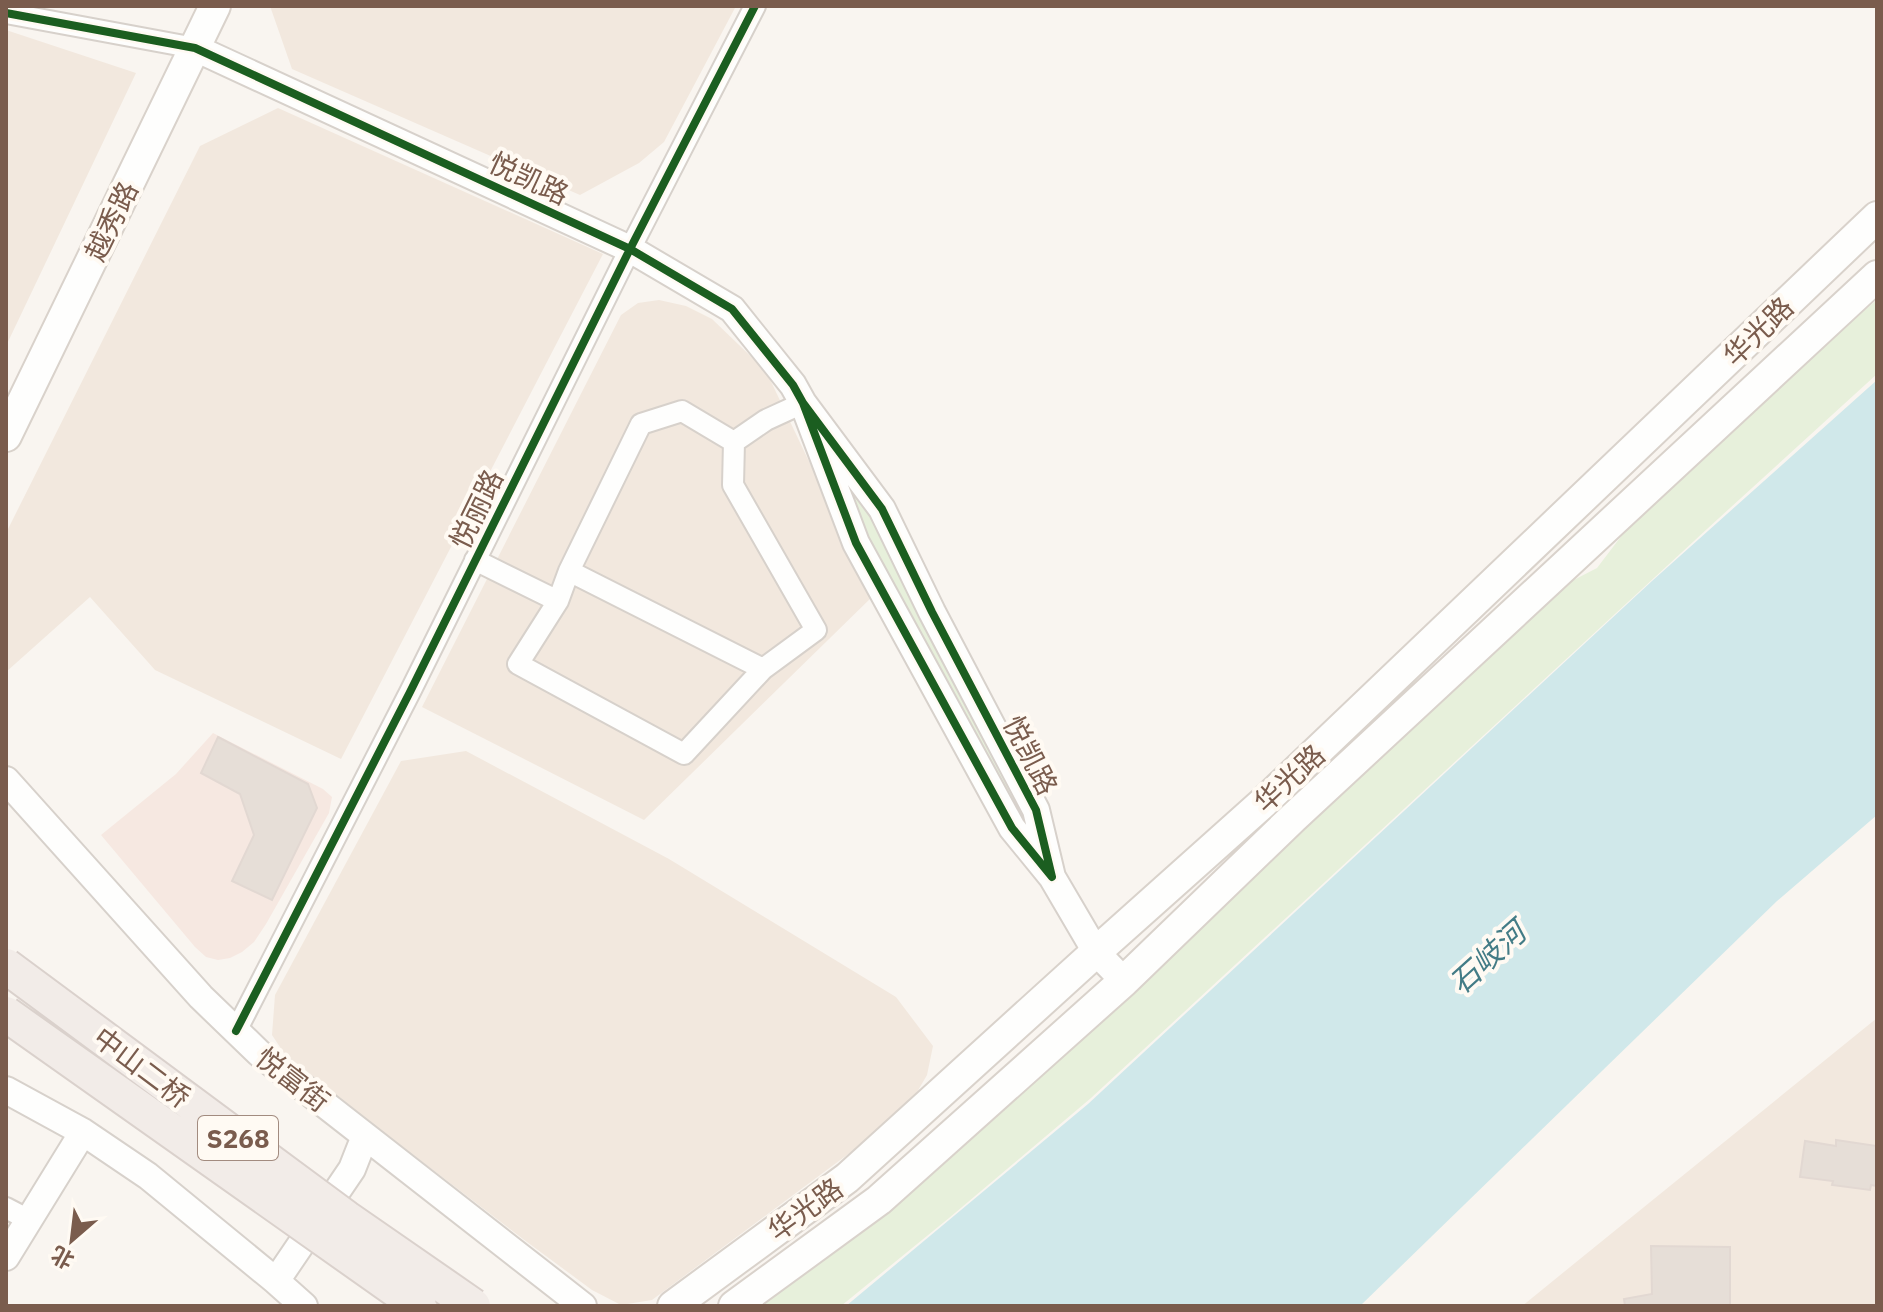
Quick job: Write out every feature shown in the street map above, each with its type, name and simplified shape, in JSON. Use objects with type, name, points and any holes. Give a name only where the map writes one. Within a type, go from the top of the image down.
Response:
[{"type":"highway","name":"中山二桥","points":[[6,966],[346,1218],[473,1306]]},
{"type":"highway","name":"中山二桥","points":[[6,1014],[419,1306]]},
{"type":"main road","name":"越秀路","points":[[6,436],[215,6]]},
{"type":"main road","name":"华光路","points":[[673,1306],[847,1178],[1264,802],[1877,217]]},
{"type":"main road","name":"华光路","points":[[734,1306],[879,1200],[1124,981],[1316,796],[1877,276]]},
{"type":"street","name":"悦丽路","points":[[236,1031],[755,6]]},
{"type":"street","points":[[6,13],[195,48]]},
{"type":"street","name":"悦凯路","points":[[195,48],[630,249],[732,309],[793,385],[882,509],[932,612],[1036,810],[1052,877]]},
{"type":"street","points":[[734,442],[766,420],[803,403]]},
{"type":"street","name":"悦凯路","points":[[803,403],[856,543],[1012,828],[1052,877],[1096,952],[1124,981]]},
{"type":"street","points":[[682,411],[734,442],[733,485],[816,630],[763,669],[684,754],[518,664],[558,601],[569,571],[641,424],[682,411]]},
{"type":"street","points":[[475,560],[558,601]]},
{"type":"street","points":[[569,571],[763,669]]},
{"type":"street","name":"悦富街","points":[[6,780],[201,997],[259,1053],[583,1306]]},
{"type":"street","points":[[6,1090],[83,1132],[148,1176],[304,1306]]},
{"type":"street","points":[[6,1257],[17,1214],[83,1132]]},
{"type":"street","points":[[276,1281],[352,1169],[365,1136]]},
{"type":"shaded area","points":[[270,6],[736,6],[664,142],[639,163],[580,195],[292,69]]},
{"type":"shaded area","points":[[6,30],[136,73],[6,346]]},
{"type":"shaded area","points":[[278,108],[603,254],[341,759],[155,670],[90,597],[6,672],[6,533],[200,146]]},
{"type":"shaded area","points":[[659,300],[686,306],[712,319],[766,371],[873,596],[644,820],[422,707],[621,315],[638,303]]},
{"type":"shaded area","points":[[213,733],[323,789],[332,797],[329,813],[254,942],[230,958],[218,960],[206,957],[195,947],[101,835],[176,774]]},
{"type":"shaded area","points":[[466,751],[669,859],[896,997],[933,1046],[927,1075],[906,1111],[652,1300],[621,1305],[592,1290],[288,1059],[272,1035],[275,995],[401,761]]},
{"type":"shaded area","points":[[1877,1018],[1877,1306],[1522,1306]]},
{"type":"green space","points":[[1877,300],[1877,374],[1091,1098],[841,1306],[746,1306],[1378,744],[1438,704],[1564,585],[1597,568],[1629,526],[1838,332]]},
{"type":"green space","points":[[840,470],[879,519],[1033,817],[1035,849],[859,530]]},
{"type":"water","name":"石岐河","points":[[1877,380],[1877,815],[1777,901],[1360,1306],[846,1306],[1088,1104],[1652,581]]},
{"type":"building","points":[[218,737],[308,784],[317,808],[272,900],[232,881],[254,835],[240,794],[201,773]]},
{"type":"building","points":[[1836,1140],[1877,1146],[1877,1186],[1871,1185],[1870,1190],[1800,1177],[1805,1141],[1836,1146]]},
{"type":"building","points":[[1651,1246],[1730,1247],[1730,1306],[1625,1306],[1624,1299],[1652,1294]]},
{"type":"cycle path","points":[[236,1031],[755,6]]},
{"type":"cycle path","points":[[6,13],[195,48],[630,249],[732,309],[793,385],[803,403],[856,543],[1012,828],[1052,877],[1036,810],[932,612],[882,509],[803,403]]}]
